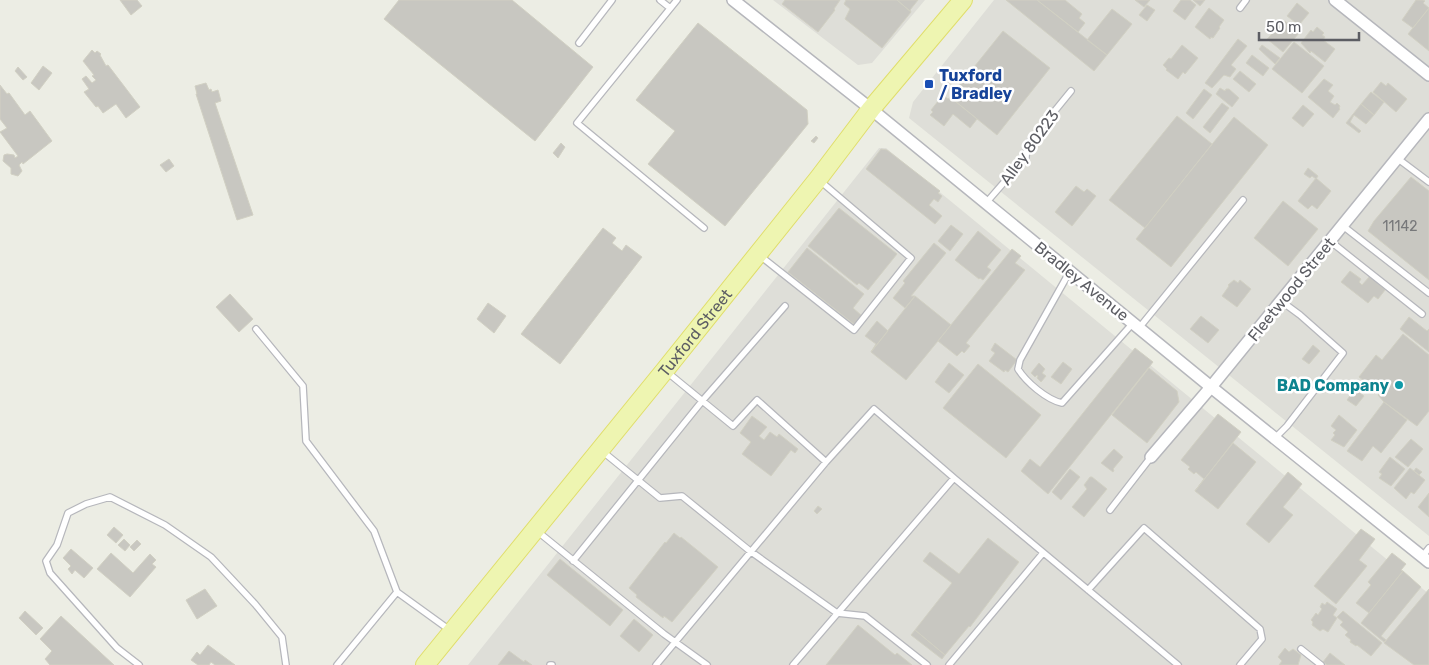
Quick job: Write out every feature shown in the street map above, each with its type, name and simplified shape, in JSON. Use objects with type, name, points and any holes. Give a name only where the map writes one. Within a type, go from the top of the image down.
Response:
[{"type":"main road","name":"Tuxford Street","points":[[425,665],[601,450],[818,179],[871,109],[963,0]]},
{"type":"street","points":[[1335,0],[1429,75]]},
{"type":"street","name":"Bradley Avenue","points":[[740,2],[1211,387],[1427,556]]},
{"type":"street","name":"Fleetwood Street","points":[[1151,457],[1211,387],[1427,124]]},
{"type":"lane","points":[[579,43],[612,0]]},
{"type":"lane","points":[[660,0],[670,8]]},
{"type":"lane","points":[[677,0],[577,123],[704,228]]},
{"type":"lane","points":[[1240,8],[1246,0]]},
{"type":"lane","name":"Alley 80223","points":[[986,203],[1026,156],[1027,145],[1071,91]]},
{"type":"lane","points":[[1398,158],[1429,182]]},
{"type":"lane","points":[[758,254],[854,330],[911,258],[818,179]]},
{"type":"lane","points":[[1070,271],[1020,360],[1018,369],[1024,380],[1055,402],[1062,402],[1136,325],[1243,200]]},
{"type":"lane","points":[[1342,226],[1429,293]]},
{"type":"lane","points":[[1330,242],[1422,314]]},
{"type":"lane","points":[[1275,438],[1287,426],[1343,353],[1281,301]]},
{"type":"lane","points":[[573,561],[703,400],[785,306]]},
{"type":"lane","points":[[256,329],[303,386],[306,441],[374,531],[397,592],[452,632]]},
{"type":"lane","points":[[665,370],[733,426],[757,400],[826,462]]},
{"type":"lane","points":[[656,665],[750,551],[874,409],[1178,665]]},
{"type":"lane","points":[[601,450],[660,498],[682,496],[750,551],[837,613],[865,616],[926,665]]},
{"type":"lane","points":[[1110,510],[1151,457]]},
{"type":"lane","points":[[793,665],[954,478]]},
{"type":"lane","points":[[138,665],[117,648],[56,580],[50,573],[46,562],[57,545],[68,514],[86,504],[110,497],[165,525],[211,557],[282,636],[286,665]]},
{"type":"lane","points":[[1088,590],[1144,528],[1260,629],[1262,639],[1240,665]]},
{"type":"lane","points":[[535,530],[675,642],[707,665]]},
{"type":"lane","points":[[949,665],[1043,552]]},
{"type":"lane","points":[[337,665],[397,592]]},
{"type":"lane","points":[[1301,649],[1321,665]]},
{"type":"shaded area","points":[[773,0],[925,0],[872,63],[858,65]]},
{"type":"shaded area","points":[[994,0],[1429,0],[1429,536],[909,118],[913,102]]},
{"type":"shaded area","points":[[879,148],[886,148],[1429,594],[1429,665],[468,665]]},
{"type":"building","points":[[120,0],[137,0],[142,6],[131,15]]},
{"type":"building","points":[[399,0],[512,0],[593,67],[535,141],[384,19]]},
{"type":"building","points":[[785,0],[840,0],[835,10],[818,32],[782,4]]},
{"type":"building","points":[[846,0],[897,0],[911,12],[882,48],[845,19],[850,9],[844,4]]},
{"type":"building","points":[[897,0],[918,0],[910,10],[911,12]]},
{"type":"building","points":[[1006,0],[1037,0],[1107,55],[1094,71]]},
{"type":"building","points":[[1037,0],[1065,0],[1082,14],[1079,18],[1085,23],[1078,32]]},
{"type":"building","points":[[1135,0],[1150,0],[1144,7]]},
{"type":"building","points":[[1181,0],[1190,0],[1196,5],[1185,20],[1173,11]]},
{"type":"building","points":[[1193,0],[1205,0],[1200,6]]},
{"type":"building","points":[[1416,0],[1425,1],[1423,3],[1429,8],[1413,28],[1402,20]]},
{"type":"building","points":[[1297,3],[1309,13],[1299,25],[1287,16]]},
{"type":"building","points":[[1147,5],[1155,10],[1147,21],[1139,15]]},
{"type":"building","points":[[1209,8],[1224,20],[1213,38],[1211,37],[1210,39],[1195,27]]},
{"type":"building","points":[[1429,8],[1429,51],[1408,34]]},
{"type":"building","points":[[1112,9],[1132,24],[1107,55],[1087,40]]},
{"type":"building","points":[[1285,21],[1299,33],[1283,52],[1267,39]]},
{"type":"building","points":[[698,23],[807,110],[808,124],[725,226],[648,164],[675,131],[636,100]]},
{"type":"building","points":[[1317,27],[1324,33],[1322,35],[1325,37],[1323,40],[1335,49],[1325,62],[1311,51],[1310,53],[1301,43],[1311,30],[1313,32]]},
{"type":"building","points":[[1003,31],[1050,68],[997,135],[950,97]]},
{"type":"building","points":[[1238,39],[1247,46],[1231,65],[1236,69],[1230,77],[1224,75],[1212,88],[1205,83]]},
{"type":"building","points":[[1294,42],[1324,66],[1302,93],[1272,69]]},
{"type":"building","points":[[1182,45],[1198,58],[1185,74],[1183,72],[1178,79],[1166,70],[1163,65],[1169,58],[1171,59]]},
{"type":"building","points":[[1262,45],[1280,58],[1275,64],[1259,49]]},
{"type":"building","points":[[92,50],[95,53],[97,51],[101,54],[106,66],[108,65],[140,107],[126,118],[116,104],[103,113],[84,92],[89,89],[82,79],[86,76],[92,83],[96,80],[83,61]]},
{"type":"building","points":[[1252,55],[1269,68],[1263,76],[1246,63]]},
{"type":"building","points":[[43,66],[52,73],[39,90],[31,83]]},
{"type":"building","points":[[18,67],[27,77],[23,80],[15,71]]},
{"type":"building","points":[[1240,71],[1256,84],[1249,92],[1233,79]]},
{"type":"building","points":[[1324,79],[1333,85],[1328,91],[1334,96],[1330,102],[1335,105],[1337,103],[1340,106],[1340,109],[1333,118],[1308,97]]},
{"type":"building","points":[[1381,82],[1386,86],[1388,83],[1407,99],[1396,112],[1373,92]]},
{"type":"building","points":[[206,83],[212,92],[218,90],[221,101],[215,103],[253,215],[237,220],[196,94],[195,86]]},
{"type":"building","points":[[0,85],[7,94],[9,93],[25,115],[30,111],[52,141],[23,164],[22,162],[19,165],[22,171],[18,176],[11,174],[11,168],[3,161],[4,155],[7,154],[14,155],[15,158],[18,156],[0,132],[7,128],[0,119]]},
{"type":"building","points":[[1220,88],[1225,91],[1229,89],[1239,98],[1232,107],[1216,94]]},
{"type":"building","points":[[1204,89],[1212,95],[1193,119],[1186,113]]},
{"type":"building","points":[[1371,92],[1384,102],[1374,115],[1361,104]]},
{"type":"building","points":[[943,95],[948,99],[950,97],[977,119],[970,128],[953,114],[944,126],[930,115],[933,112],[931,110]]},
{"type":"building","points":[[1222,103],[1229,108],[1210,133],[1203,127]]},
{"type":"building","points":[[1361,104],[1374,115],[1366,124],[1354,115],[1350,122],[1361,131],[1359,133],[1346,123]]},
{"type":"building","points":[[1303,105],[1314,114],[1303,127],[1292,118]]},
{"type":"building","points":[[1177,116],[1212,144],[1145,228],[1109,200]]},
{"type":"building","points":[[1234,117],[1268,145],[1171,267],[1136,239]]},
{"type":"building","points":[[816,136],[818,138],[814,143],[811,141]]},
{"type":"building","points":[[561,143],[565,147],[558,158],[553,153]]},
{"type":"building","points":[[881,149],[887,150],[940,191],[938,193],[942,196],[938,202],[934,199],[929,205],[942,216],[935,224],[866,169]]},
{"type":"building","points":[[169,159],[174,166],[166,172],[160,165]]},
{"type":"building","points":[[1308,168],[1318,176],[1316,179],[1304,174]]},
{"type":"building","points":[[1411,177],[1429,191],[1429,280],[1368,231],[1374,221]]},
{"type":"building","points":[[1316,178],[1331,191],[1317,209],[1312,205],[1308,209],[1298,201]]},
{"type":"building","points":[[1076,186],[1084,192],[1087,189],[1096,196],[1072,226],[1055,212]]},
{"type":"building","points":[[1283,201],[1318,229],[1288,266],[1254,238]]},
{"type":"building","points":[[839,208],[897,254],[868,290],[859,283],[857,285],[808,246]]},
{"type":"building","points":[[951,225],[963,234],[950,251],[938,241]]},
{"type":"building","points":[[603,228],[616,238],[612,243],[622,251],[626,245],[642,257],[560,364],[521,334]]},
{"type":"building","points":[[978,231],[1001,250],[987,267],[991,270],[983,280],[979,279],[955,260]]},
{"type":"building","points":[[934,243],[946,253],[911,296],[915,296],[905,308],[893,298],[905,283],[903,281]]},
{"type":"building","points":[[807,248],[864,294],[853,308],[862,316],[855,325],[788,272]]},
{"type":"building","points":[[1012,249],[1021,256],[1015,263],[1025,270],[966,343],[970,346],[964,353],[962,351],[957,356],[938,341]]},
{"type":"building","points":[[1350,271],[1361,279],[1359,282],[1362,285],[1370,276],[1385,290],[1378,299],[1374,296],[1368,303],[1341,282]]},
{"type":"building","points":[[1234,280],[1238,283],[1240,280],[1251,289],[1237,307],[1222,296],[1228,285]]},
{"type":"building","points":[[230,294],[253,319],[239,332],[216,307]]},
{"type":"building","points":[[915,296],[951,325],[906,380],[871,352]]},
{"type":"building","points":[[488,303],[506,316],[494,333],[477,319]]},
{"type":"building","points":[[1201,316],[1219,330],[1208,343],[1190,329]]},
{"type":"building","points":[[1409,317],[1427,331],[1429,329],[1429,352],[1400,329]]},
{"type":"building","points":[[877,321],[888,331],[871,352],[876,344],[865,336]]},
{"type":"building","name":"BAD Company","points":[[1403,334],[1429,355],[1429,411],[1417,426],[1384,402],[1378,395],[1380,393],[1359,377],[1376,355],[1382,360]]},
{"type":"building","points":[[995,343],[1017,360],[1008,372],[1005,370],[1004,372],[989,361],[995,353],[991,350]]},
{"type":"building","points":[[1313,345],[1320,351],[1309,364],[1302,359]]},
{"type":"building","points":[[1135,348],[1153,362],[1048,494],[1021,471],[1030,459],[1040,467]]},
{"type":"building","points":[[1063,362],[1072,369],[1061,384],[1051,377]]},
{"type":"building","points":[[949,363],[964,375],[949,393],[935,382]]},
{"type":"building","points":[[1039,363],[1045,369],[1042,373],[1046,376],[1041,382],[1037,375],[1035,377],[1031,373]]},
{"type":"building","points":[[978,364],[1041,415],[1006,458],[943,408]]},
{"type":"building","points":[[1149,368],[1177,391],[1179,402],[1147,443],[1112,415]]},
{"type":"building","points":[[1355,389],[1364,396],[1356,406],[1347,400]]},
{"type":"building","points":[[1384,402],[1407,420],[1381,453],[1373,446],[1362,461],[1347,451]]},
{"type":"building","points":[[1218,414],[1241,432],[1195,491],[1204,479],[1196,472],[1194,474],[1188,469],[1190,467],[1181,460]]},
{"type":"building","points":[[1339,415],[1357,430],[1344,447],[1331,440],[1336,430],[1331,426]]},
{"type":"building","points":[[752,416],[767,427],[759,436],[764,440],[770,432],[777,437],[779,434],[798,449],[795,453],[791,450],[771,476],[742,454],[751,442],[740,433]]},
{"type":"building","points":[[1411,439],[1423,449],[1408,467],[1395,457]]},
{"type":"building","points":[[1233,443],[1256,462],[1218,509],[1195,491]]},
{"type":"building","points":[[1114,449],[1123,457],[1113,469],[1113,472],[1101,463]]},
{"type":"building","points":[[1390,457],[1405,469],[1391,486],[1379,478],[1382,474],[1379,472]]},
{"type":"building","points":[[1410,468],[1425,480],[1414,494],[1411,492],[1406,499],[1394,488]]},
{"type":"building","points":[[1416,468],[1422,472],[1419,475],[1414,471]]},
{"type":"building","points":[[1070,469],[1080,477],[1061,500],[1052,492]]},
{"type":"building","points":[[1288,472],[1302,484],[1283,507],[1293,515],[1269,543],[1246,524]]},
{"type":"building","points":[[1090,477],[1107,489],[1084,517],[1072,507],[1087,489],[1084,485]]},
{"type":"building","points":[[1429,493],[1429,517],[1418,507]]},
{"type":"building","points":[[818,506],[822,509],[817,514],[814,511]]},
{"type":"building","points":[[114,527],[123,535],[116,543],[107,535]]},
{"type":"building","points":[[1361,529],[1375,539],[1359,560],[1367,566],[1336,604],[1314,586]]},
{"type":"building","points":[[674,533],[718,567],[672,622],[664,616],[663,618],[636,597],[637,595],[629,588]]},
{"type":"building","points":[[988,538],[1019,562],[970,627],[945,655],[915,630],[952,583],[923,561],[930,552],[959,574]]},
{"type":"building","points":[[124,539],[130,545],[125,551],[118,545]]},
{"type":"building","points":[[137,540],[141,544],[134,551],[130,547]]},
{"type":"building","points":[[71,549],[93,568],[84,578],[75,570],[72,574],[68,569],[71,566],[63,558]]},
{"type":"building","points":[[111,553],[133,573],[150,554],[156,560],[152,564],[156,567],[130,597],[97,569]]},
{"type":"building","points":[[1392,553],[1406,564],[1401,570],[1403,571],[1369,613],[1356,603],[1371,585],[1368,582]]},
{"type":"building","points":[[560,559],[623,610],[610,626],[547,575]]},
{"type":"building","points":[[1403,571],[1421,587],[1381,636],[1386,640],[1384,642],[1361,623]]},
{"type":"building","points":[[205,589],[217,606],[197,619],[186,600]]},
{"type":"building","points":[[1429,589],[1429,665],[1414,665],[1384,643]]},
{"type":"building","points":[[1327,602],[1337,609],[1333,615],[1337,618],[1328,632],[1323,629],[1320,631],[1312,625],[1313,622],[1311,620],[1322,609],[1320,607],[1322,603],[1325,605]]},
{"type":"building","points":[[25,611],[43,628],[36,635],[19,618]]},
{"type":"building","points":[[1343,611],[1382,643],[1371,656],[1350,642],[1351,640],[1345,635],[1348,632],[1340,625],[1343,622],[1337,617]]},
{"type":"building","points":[[61,616],[114,665],[50,665],[45,659],[52,651],[40,639]]},
{"type":"building","points":[[634,619],[653,635],[639,652],[620,636]]},
{"type":"building","points":[[858,625],[895,655],[897,653],[912,665],[826,665]]},
{"type":"building","points":[[915,630],[945,655],[942,659],[911,635]]},
{"type":"building","points":[[208,645],[235,665],[215,665],[211,662],[209,665],[198,665],[191,660],[197,652],[200,655]]},
{"type":"building","points":[[1285,648],[1289,652],[1293,649],[1301,655],[1298,665],[1279,665],[1282,661],[1278,657]]},
{"type":"building","points":[[509,651],[524,662],[525,660],[532,665],[498,665]]},
{"type":"building","points":[[1330,653],[1345,665],[1327,665],[1323,662]]},
{"type":"place","name":"Tuxford / Bradley","points":[[929,84]]},
{"type":"place","name":"BAD Company","points":[[1399,385]]}]
